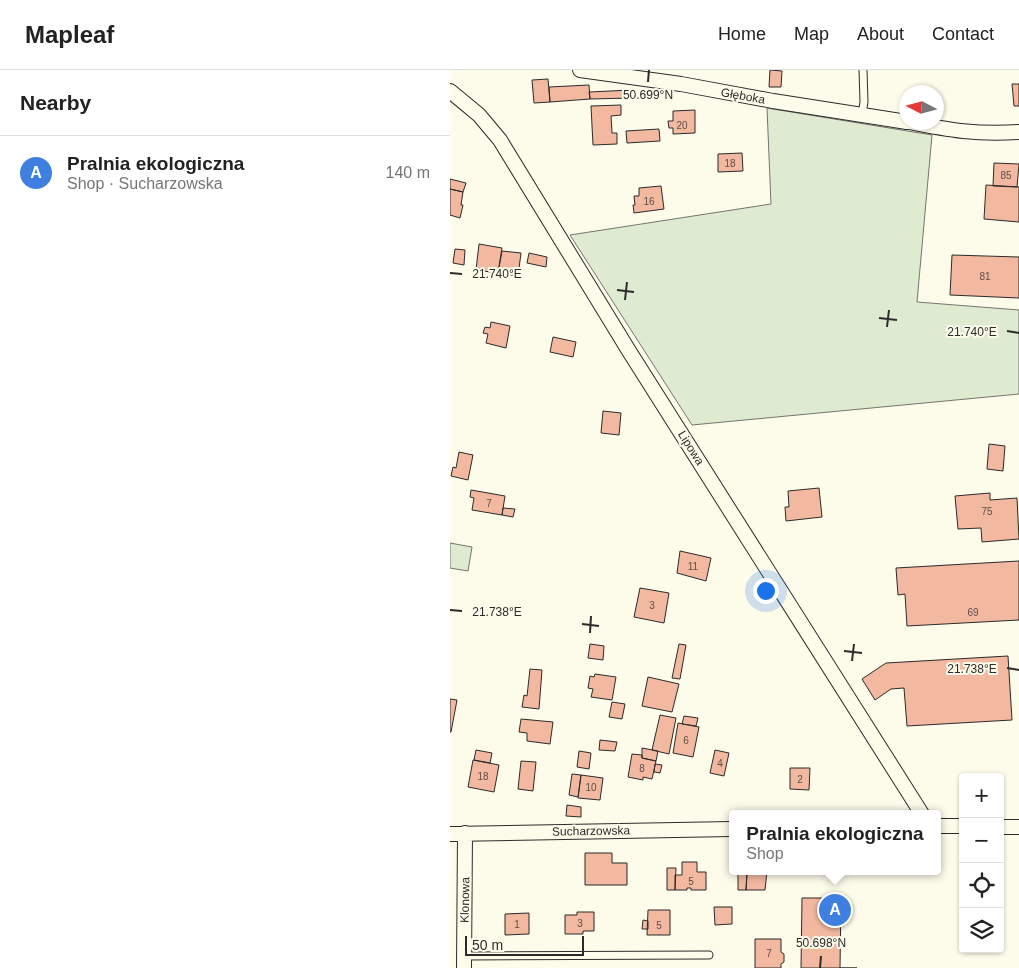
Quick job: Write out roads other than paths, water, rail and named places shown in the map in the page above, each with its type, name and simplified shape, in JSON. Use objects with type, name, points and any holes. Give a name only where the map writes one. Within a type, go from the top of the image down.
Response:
[{"type":"street","name":"Głęboka","points":[[580,70],[659,80],[773,101],[899,120]]},
{"type":"street","name":"Lipowa","points":[[450,91],[479,115],[500,140],[629,351],[919,810]]},
{"type":"street","name":"Głęboka","points":[[944,128],[975,133],[1019,132]]},
{"type":"street","points":[[941,826],[959,826]]},
{"type":"street","points":[[1004,827],[1019,827]]},
{"type":"street","name":"Sucharzowska","points":[[450,834],[729,829]]},
{"type":"street","name":"Klonowa","points":[[464,962],[465,833]]},
{"type":"lane","points":[[862,114],[864,102],[863,70]]},
{"type":"lane","points":[[464,962],[709,956]]},
{"type":"place","name":"Pralnia ekologiczna","points":[[835,910]]}]
